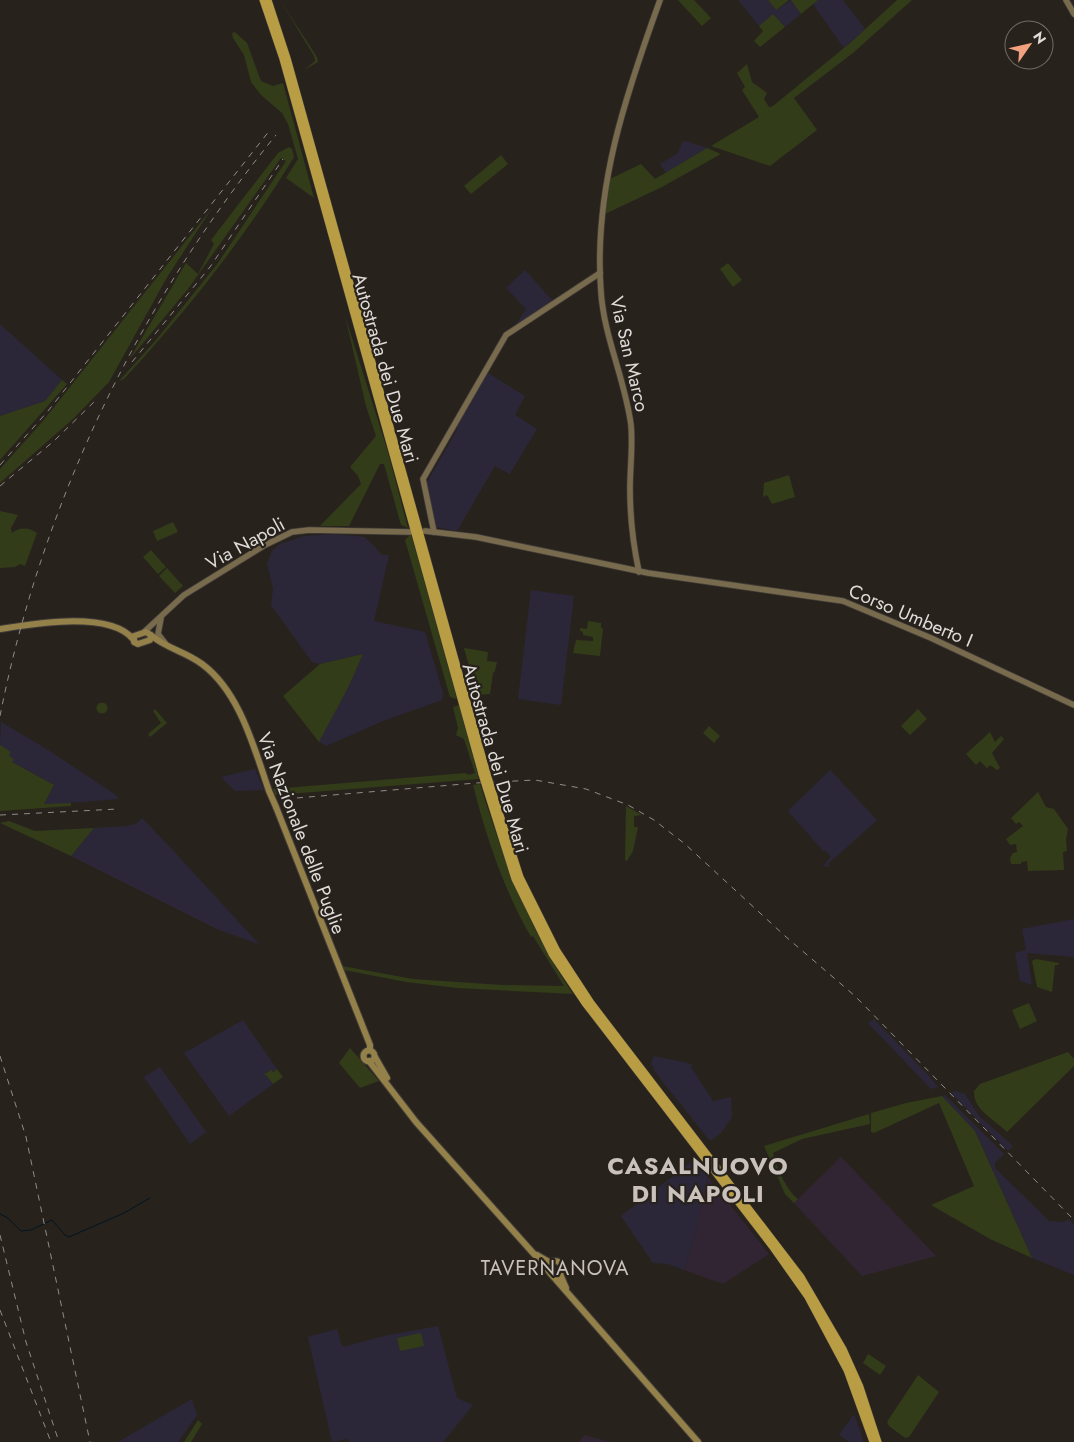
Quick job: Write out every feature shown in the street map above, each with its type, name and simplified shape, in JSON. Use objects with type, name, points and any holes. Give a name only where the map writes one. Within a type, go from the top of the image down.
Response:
[{"type":"highway","name":"Autostrada dei Due Mari","points":[[263,0],[285,68],[485,774]]},
{"type":"highway","name":"Autostrada dei Due Mari","points":[[268,0],[288,58],[485,774],[501,840],[524,898],[545,942],[576,987],[804,1291],[847,1370],[873,1442]]},
{"type":"highway","name":"Autostrada dei Due Mari","points":[[588,1003],[801,1277],[823,1312],[849,1362],[878,1442]]},
{"type":"main road","name":"Via San Marco","points":[[639,572],[632,532],[630,487],[631,427],[604,320],[600,273],[601,221],[612,156],[628,90],[660,0]]},
{"type":"main road","points":[[1066,0],[1074,14]]},
{"type":"main road","points":[[434,532],[422,479],[506,335],[600,273]]},
{"type":"main road","name":"Via Napoli","points":[[144,636],[162,615],[184,595],[265,545],[292,532],[323,530],[410,532]]},
{"type":"main road","points":[[425,531],[476,537],[639,572]]},
{"type":"main road","name":"Corso Umberto I","points":[[639,572],[809,596],[858,605],[1074,705]]},
{"type":"main road","points":[[162,615],[158,634],[169,645]]},
{"type":"main road","name":"Via Nazionale delle Puglie","points":[[0,629],[69,621],[98,623],[144,636],[169,645],[176,650]]},
{"type":"main road","name":"Via Nazionale delle Puglie","points":[[144,636],[201,663],[222,684],[235,705],[259,762],[370,1050]]},
{"type":"main road","points":[[372,1059],[374,1052],[366,1051],[364,1056],[372,1059],[419,1120],[539,1257],[551,1263],[561,1264],[562,1270],[560,1274],[565,1289],[698,1442]]},
{"type":"main road","points":[[372,1059],[416,1122],[702,1442]]},
{"type":"main road","points":[[550,1273],[549,1266],[551,1263]]},
{"type":"main road","points":[[550,1273],[560,1274]]},
{"type":"shaded area","points":[[738,0],[768,0],[776,10],[791,0],[801,14],[785,27],[773,14],[759,26]]},
{"type":"shaded area","points":[[818,0],[843,0],[865,29],[844,48],[813,4]]},
{"type":"shaded area","points":[[686,141],[707,148],[666,173],[660,164],[678,153],[682,142]]},
{"type":"shaded area","points":[[525,270],[553,301],[514,327],[526,309],[506,288]]},
{"type":"shaded area","points":[[0,324],[62,380],[45,401],[0,416]]},
{"type":"shaded area","points":[[488,373],[525,396],[515,415],[537,429],[510,474],[495,466],[457,531],[436,527],[426,484],[458,428],[455,426]]},
{"type":"shaded area","points":[[334,534],[365,537],[382,555],[389,555],[374,621],[425,632],[443,693],[442,700],[383,721],[326,746],[319,742],[348,688],[363,654],[320,664],[312,662],[271,605],[273,589],[267,564],[272,551],[280,544],[304,536]]},
{"type":"shaded area","points":[[531,590],[574,596],[561,705],[518,699]]},
{"type":"shaded area","points":[[1,722],[45,748],[116,795],[118,799],[44,805],[54,785],[12,762],[0,745]]},
{"type":"shaded area","points":[[255,769],[264,790],[235,791],[221,777]]},
{"type":"shaded area","points":[[830,770],[877,820],[828,864],[831,867],[823,866],[831,857],[825,850],[824,852],[788,811]]},
{"type":"shaded area","points":[[142,818],[259,944],[219,930],[71,856],[94,828],[136,824]]},
{"type":"shaded area","points":[[1074,919],[1074,957],[1027,953],[1032,985],[1020,981],[1015,953],[1026,950],[1022,929]]},
{"type":"shaded area","points":[[874,1019],[938,1087],[931,1089],[868,1023]]},
{"type":"shaded area","points":[[243,1020],[277,1069],[266,1075],[273,1084],[229,1116],[184,1053]]},
{"type":"shaded area","points":[[654,1056],[692,1064],[691,1067],[713,1101],[731,1097],[732,1117],[721,1133],[710,1141],[655,1072],[651,1063]]},
{"type":"shaded area","points":[[160,1067],[206,1132],[190,1144],[144,1077]]},
{"type":"shaded area","points":[[956,1091],[965,1094],[979,1116],[1013,1146],[1008,1151],[951,1093]]},
{"type":"shaded area","points":[[945,1095],[1004,1154],[995,1163],[995,1168],[1049,1221],[1064,1222],[1068,1219],[1074,1224],[1074,1275],[1032,1258],[975,1131],[942,1096]]},
{"type":"shaded area","points":[[841,1157],[936,1256],[862,1276],[794,1203]]},
{"type":"shaded area","points":[[694,1160],[708,1177],[694,1239],[684,1270],[668,1264],[653,1263],[621,1216]]},
{"type":"shaded area","points":[[708,1177],[769,1254],[723,1284],[684,1270],[694,1239]]},
{"type":"shaded area","points":[[438,1326],[457,1398],[473,1405],[443,1442],[350,1442],[347,1439],[332,1442],[308,1337],[337,1329],[342,1346],[347,1346],[384,1336]]},
{"type":"shaded area","points":[[192,1399],[197,1415],[178,1442],[118,1442]]},
{"type":"shaded area","points":[[854,1414],[863,1442],[849,1442],[839,1435]]},
{"type":"shaded area","points":[[584,1435],[610,1442],[579,1442]]},
{"type":"green space","points":[[280,0],[317,57],[318,62],[304,70],[315,61],[314,56]]},
{"type":"green space","points":[[678,0],[694,0],[711,18],[702,26]]},
{"type":"green space","points":[[768,0],[789,0],[776,10]]},
{"type":"green space","points":[[791,0],[818,0],[801,14]]},
{"type":"green space","points":[[897,0],[912,0],[853,53],[794,98],[817,130],[770,166],[711,146],[759,117],[742,90],[745,87],[737,73],[747,64],[752,82],[767,93],[764,99],[769,107],[773,106],[850,43]]},
{"type":"green space","points":[[773,14],[785,27],[760,47],[754,41],[763,31],[759,26]]},
{"type":"green space","points":[[235,32],[247,43],[261,81],[273,86],[283,83],[314,198],[286,178],[298,159],[288,124],[282,113],[261,95],[251,82],[244,55],[233,38],[232,33]]},
{"type":"green space","points":[[289,147],[292,149],[294,157],[236,244],[170,327],[124,379],[119,381],[156,340],[218,263],[286,161],[281,158],[188,289],[129,360],[186,263],[198,274],[214,244],[211,240],[278,153]]},
{"type":"green space","points":[[707,148],[721,154],[662,187],[605,214],[610,179],[641,164],[655,179]]},
{"type":"green space","points":[[501,155],[508,164],[471,194],[464,186]]},
{"type":"green space","points":[[212,208],[166,279],[109,382],[73,419],[0,483],[0,469],[43,421]]},
{"type":"green space","points":[[728,263],[742,280],[733,287],[720,269]]},
{"type":"green space","points":[[345,316],[387,449],[408,528],[401,525],[384,464],[380,464],[349,526],[320,526],[361,484],[358,476],[350,467],[376,436],[366,406]]},
{"type":"green space","points":[[62,380],[67,384],[0,460],[0,416],[45,401]]},
{"type":"green space","points":[[789,475],[795,497],[772,504],[767,495],[763,497],[764,483]]},
{"type":"green space","points":[[0,511],[18,515],[11,528],[12,533],[24,529],[37,533],[25,566],[20,564],[15,567],[0,568]]},
{"type":"green space","points":[[173,522],[178,532],[157,541],[153,531]]},
{"type":"green space","points":[[411,534],[457,699],[450,697],[405,540]]},
{"type":"green space","points":[[151,550],[166,567],[158,574],[143,557]]},
{"type":"green space","points":[[167,568],[183,586],[175,593],[159,576]]},
{"type":"green space","points":[[588,621],[601,623],[601,628],[603,628],[600,656],[573,653],[576,640],[593,641],[593,637],[583,635],[583,632],[580,631],[580,628],[587,629]]},
{"type":"green space","points":[[464,648],[488,652],[487,661],[497,662],[493,673],[490,694],[477,695]]},
{"type":"green space","points":[[363,654],[348,688],[319,742],[283,696],[320,664]]},
{"type":"green space","points":[[102,702],[108,708],[102,714],[96,708]]},
{"type":"green space","points":[[459,705],[479,779],[275,795],[273,789],[465,773],[469,775],[475,773],[464,739],[456,735],[458,728],[453,707]]},
{"type":"green space","points":[[155,709],[167,723],[150,737],[148,734],[161,723],[153,711]]},
{"type":"green space","points":[[918,709],[927,719],[910,735],[901,726]]},
{"type":"green space","points":[[709,726],[720,736],[714,743],[703,733]]},
{"type":"green space","points":[[990,732],[995,742],[1001,736],[1004,739],[992,753],[1000,768],[997,770],[990,765],[987,768],[980,761],[976,765],[966,754]]},
{"type":"green space","points":[[0,745],[11,752],[9,756],[14,759],[12,762],[54,785],[44,804],[71,803],[71,806],[0,811]]},
{"type":"green space","points":[[480,784],[508,866],[530,919],[557,970],[573,994],[457,988],[406,982],[344,970],[342,966],[413,979],[502,985],[564,986],[533,936],[531,937],[504,882],[490,844],[473,785]]},
{"type":"green space","points":[[1038,792],[1046,807],[1054,809],[1068,829],[1067,851],[1063,852],[1064,870],[1028,871],[1027,861],[1021,862],[1021,864],[1011,864],[1010,858],[1013,853],[1017,852],[1016,844],[1010,845],[1006,839],[1023,826],[1019,822],[1016,824],[1011,818]]},
{"type":"green space","points":[[626,806],[642,815],[634,816],[634,827],[638,827],[633,851],[627,861],[625,860]]},
{"type":"green space","points":[[9,821],[35,831],[94,828],[71,856],[0,823]]},
{"type":"green space","points":[[1036,959],[1059,963],[1055,965],[1052,992],[1037,987],[1032,961]]},
{"type":"green space","points":[[1029,1003],[1037,1021],[1020,1029],[1012,1010]]},
{"type":"green space","points":[[350,1048],[379,1081],[360,1088],[339,1063]]},
{"type":"green space","points":[[1068,1052],[1074,1059],[1074,1066],[1007,1132],[977,1104],[974,1091],[980,1084]]},
{"type":"green space","points":[[277,1069],[283,1077],[273,1084],[266,1075],[262,1076],[271,1070],[273,1072]]},
{"type":"green space","points":[[942,1096],[975,1131],[1032,1258],[990,1239],[931,1205],[974,1186],[939,1103],[874,1133],[871,1132],[871,1113],[906,1103]]},
{"type":"green space","points":[[869,1114],[870,1124],[802,1139],[773,1153],[782,1178],[798,1199],[794,1203],[785,1194],[764,1146]]},
{"type":"green space","points":[[421,1333],[424,1346],[400,1351],[397,1338]]},
{"type":"green space","points":[[868,1354],[886,1366],[880,1375],[863,1363]]},
{"type":"green space","points":[[918,1375],[939,1392],[909,1437],[905,1438],[889,1426],[887,1422]]},
{"type":"green space","points":[[198,1420],[202,1424],[191,1442],[184,1442]]},
{"type":"waterway","points":[[0,1214],[8,1218],[21,1231],[31,1230],[52,1220],[69,1237],[124,1213],[150,1198]]},
{"type":"railway","points":[[0,465],[48,411],[270,130]]},
{"type":"railway","points":[[0,716],[18,637],[42,559],[70,483],[102,409],[140,336],[181,267],[227,199],[276,135]]},
{"type":"railway","points":[[132,362],[210,267],[283,159]]},
{"type":"railway","points":[[0,486],[54,441],[98,398]]},
{"type":"railway","points":[[285,799],[535,780],[586,789],[628,805],[654,820],[685,844],[785,936],[855,996],[1074,1220]]},
{"type":"railway","points":[[0,815],[118,809]]},
{"type":"railway","points":[[0,1056],[26,1137],[90,1442]]},
{"type":"railway","points":[[0,1235],[26,1342],[59,1442]]},
{"type":"railway","points":[[0,1310],[51,1442]]},
{"type":"district","name":"CASALNUOVO DI NAPOLI","points":[[698,1180]]},
{"type":"district","name":"TAVERNANOVA","points":[[555,1268]]}]
